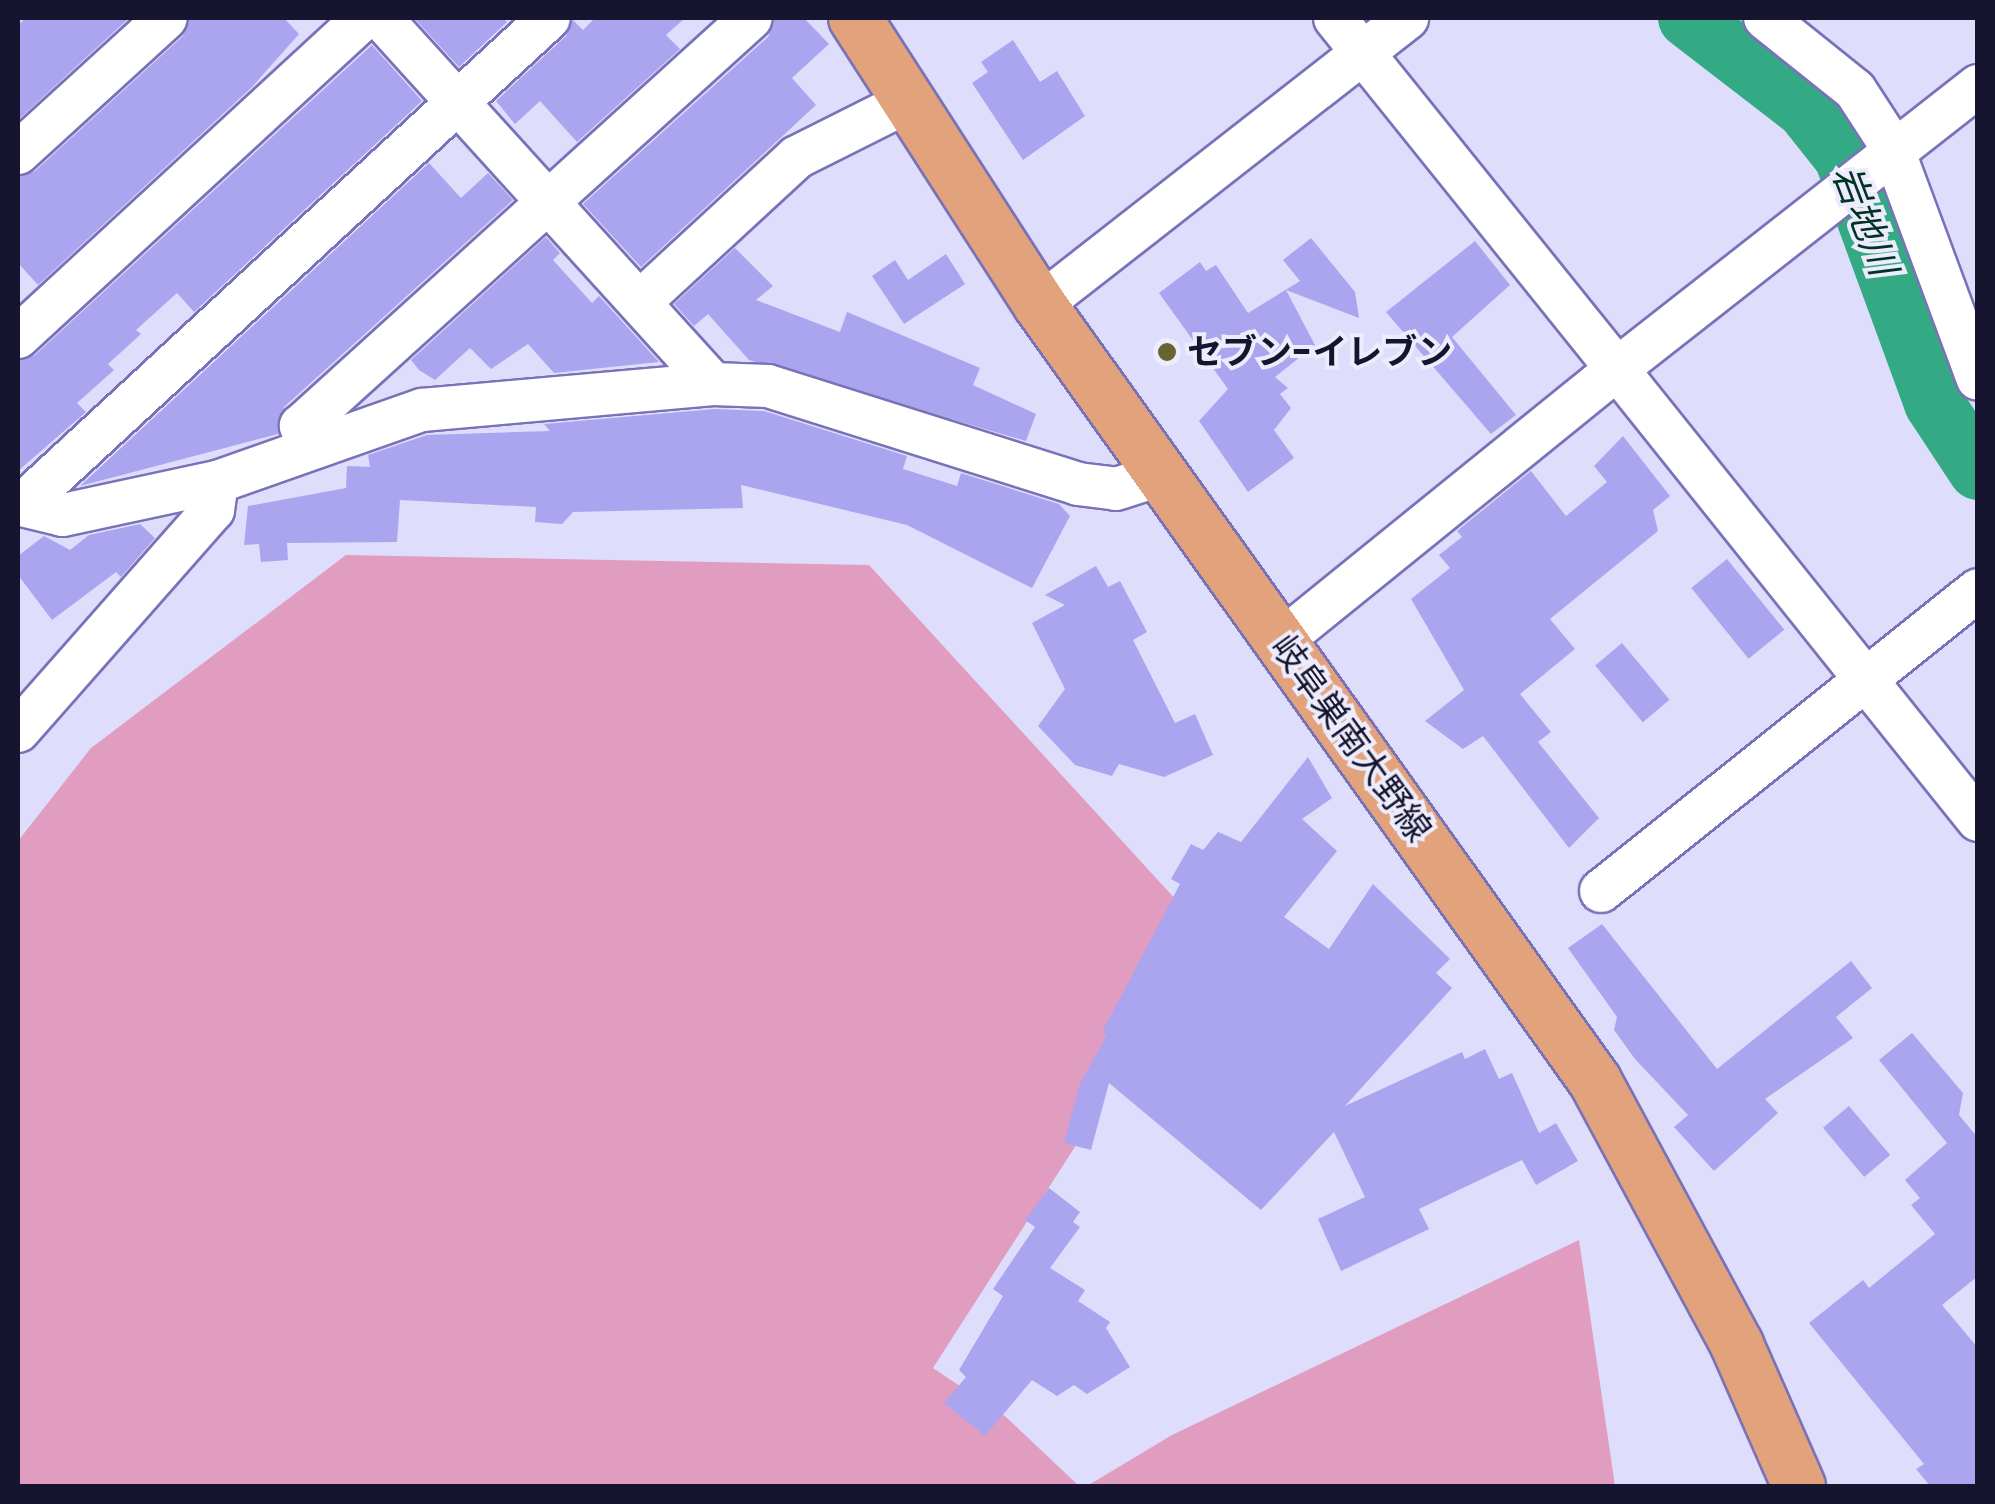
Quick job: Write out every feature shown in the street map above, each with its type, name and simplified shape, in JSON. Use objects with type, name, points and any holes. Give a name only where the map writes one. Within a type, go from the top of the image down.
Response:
[{"type":"main road","name":"岐阜巣南大野線","points":[[855,18],[1040,305],[1595,1081],[1738,1345],[1799,1486]]},
{"type":"street","points":[[18,153],[166,18]]},
{"type":"street","points":[[18,337],[364,18]]},
{"type":"street","points":[[381,18],[713,384]]},
{"type":"street","points":[[20,504],[549,18]]},
{"type":"street","points":[[312,446],[301,426],[750,18]]},
{"type":"street","points":[[1334,18],[1978,820]]},
{"type":"street","points":[[1040,305],[1407,18]]},
{"type":"street","points":[[1765,18],[1856,90],[1978,379]]},
{"type":"street","points":[[1282,641],[1838,189],[1978,86]]},
{"type":"street","points":[[641,301],[797,157],[907,102]]},
{"type":"street","points":[[20,504],[64,515],[217,482],[422,410],[713,384],[768,386],[1078,484],[1116,489],[1163,474]]},
{"type":"street","points":[[18,731],[214,510],[217,482]]},
{"type":"street","points":[[1601,892],[1978,590]]},
{"type":"shaded area","points":[[346,555],[869,565],[1178,902],[1087,1128],[933,1368],[1006,1417],[1079,1486],[18,1486],[18,841],[91,748]]},
{"type":"shaded area","points":[[1579,1240],[1615,1486],[1087,1486],[1172,1435]]},
{"type":"building","points":[[26,18],[129,18],[18,120],[18,25]]},
{"type":"building","points":[[190,18],[284,18],[299,34],[252,87],[38,285],[18,263],[18,177],[35,171],[183,36]]},
{"type":"building","points":[[414,18],[503,18],[507,22],[459,67]]},
{"type":"building","points":[[595,18],[685,18],[666,35],[680,49],[577,142],[540,101],[515,124],[496,101],[566,36],[573,20],[583,30]]},
{"type":"building","points":[[775,18],[804,18],[829,44],[792,78],[816,105],[641,267],[583,204],[768,37]]},
{"type":"building","points":[[1013,40],[1040,82],[1057,71],[1085,116],[1023,160],[972,83],[988,72],[981,62]]},
{"type":"building","points":[[372,45],[422,101],[194,312],[177,293],[136,330],[141,334],[108,364],[114,370],[77,403],[86,412],[18,471],[18,361],[35,355]]},
{"type":"building","points":[[429,163],[461,198],[488,173],[513,200],[284,407],[278,434],[80,486]]},
{"type":"building","points":[[546,237],[560,253],[553,260],[592,303],[599,296],[659,362],[554,373],[528,344],[491,369],[470,348],[435,380],[419,370],[411,360]]},
{"type":"building","points":[[1311,238],[1355,292],[1359,318],[1286,290],[1315,345],[1275,377],[1288,388],[1280,394],[1291,408],[1274,430],[1294,458],[1248,492],[1199,421],[1228,389],[1159,293],[1200,262],[1206,271],[1216,265],[1248,313],[1300,281],[1283,260]]},
{"type":"building","points":[[1475,241],[1510,285],[1452,337],[1516,415],[1491,434],[1386,312]]},
{"type":"building","points":[[735,248],[773,286],[756,300],[840,332],[847,312],[980,368],[973,385],[1036,414],[1026,441],[749,360],[708,314],[694,326],[674,304]]},
{"type":"building","points":[[946,254],[965,284],[904,324],[872,276],[895,260],[908,280]]},
{"type":"building","points":[[714,409],[764,411],[907,456],[903,469],[957,486],[961,473],[1059,504],[1070,516],[1032,588],[907,525],[741,485],[743,508],[573,512],[562,524],[535,522],[536,507],[400,500],[397,542],[287,543],[288,560],[261,562],[259,544],[244,545],[248,506],[346,488],[347,466],[370,467],[368,455],[427,435],[550,431],[544,424]]},
{"type":"building","points":[[1623,436],[1670,496],[1653,510],[1658,531],[1550,619],[1575,649],[1520,694],[1551,732],[1538,742],[1599,818],[1569,848],[1483,736],[1463,749],[1425,721],[1464,690],[1411,599],[1450,568],[1439,555],[1462,537],[1457,531],[1531,471],[1566,516],[1607,482],[1594,466]]},
{"type":"building","points":[[140,524],[155,538],[121,577],[116,572],[52,620],[18,575],[18,556],[44,536],[70,550],[89,535]]},
{"type":"building","points":[[1727,559],[1784,630],[1749,659],[1691,588]]},
{"type":"building","points":[[1096,566],[1108,587],[1120,581],[1147,632],[1133,640],[1175,723],[1195,714],[1213,755],[1164,777],[1119,764],[1112,776],[1075,765],[1038,726],[1065,689],[1032,623],[1065,605],[1045,595]]},
{"type":"building","points":[[1622,643],[1670,700],[1643,722],[1595,665]]},
{"type":"building","points":[[1308,757],[1332,798],[1302,819],[1337,851],[1284,917],[1329,949],[1373,884],[1450,959],[1436,973],[1452,988],[1345,1106],[1462,1052],[1465,1059],[1485,1049],[1499,1079],[1512,1073],[1539,1133],[1556,1123],[1578,1161],[1536,1185],[1522,1160],[1419,1209],[1429,1229],[1341,1271],[1318,1219],[1365,1197],[1334,1132],[1261,1210],[1109,1083],[1091,1150],[1064,1143],[1080,1083],[1107,1035],[1102,1032],[1180,884],[1171,879],[1191,844],[1203,850],[1218,832],[1241,842]]},
{"type":"building","points":[[1602,924],[1717,1069],[1851,961],[1872,988],[1836,1017],[1853,1038],[1765,1099],[1778,1113],[1714,1171],[1674,1127],[1688,1115],[1635,1059],[1614,1030],[1617,1017],[1568,948]]},
{"type":"building","points":[[1912,1033],[1963,1093],[1959,1115],[1978,1138],[1978,1276],[1942,1305],[1978,1348],[1978,1486],[1930,1486],[1916,1469],[1924,1464],[1809,1323],[1863,1280],[1869,1288],[1935,1234],[1911,1205],[1920,1198],[1905,1180],[1947,1143],[1879,1060]]},
{"type":"building","points":[[1849,1106],[1890,1155],[1864,1177],[1823,1128]]},
{"type":"building","points":[[1049,1188],[1080,1212],[1073,1222],[1080,1227],[1050,1268],[1085,1290],[1078,1301],[1110,1322],[1106,1328],[1130,1367],[1087,1394],[1074,1385],[1057,1396],[1032,1380],[985,1436],[944,1403],[966,1377],[959,1370],[1003,1296],[993,1289],[1035,1227],[1025,1220]]},
{"type":"waterway","name":"岩地川","points":[[1688,18],[1806,109],[1844,157],[1934,403],[1978,470]]},
{"type":"place","name":"セブン-イレブン","points":[[1167,352]]}]
